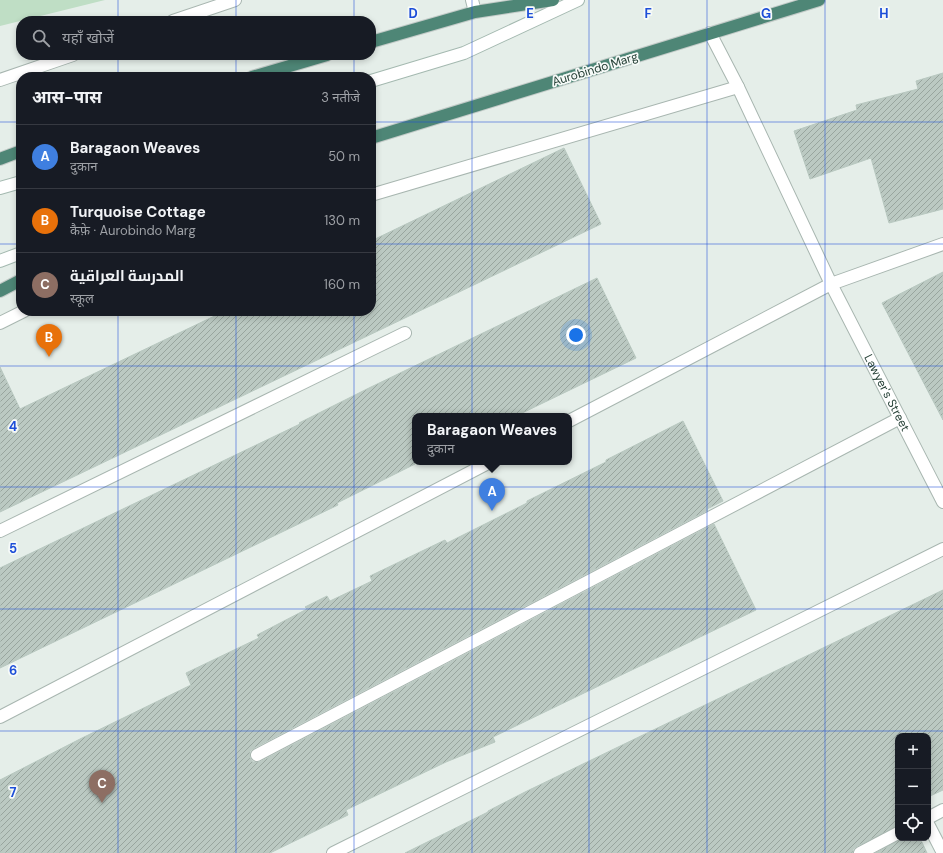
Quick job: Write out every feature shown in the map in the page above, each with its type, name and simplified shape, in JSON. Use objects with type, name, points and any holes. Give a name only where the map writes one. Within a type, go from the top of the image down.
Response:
[{"type":"highway","points":[[376,40],[474,6],[553,0]]},
{"type":"highway","name":"Aurobindo Marg","points":[[376,136],[819,0]]},
{"type":"highway","points":[[269,72],[311,60]]},
{"type":"highway","points":[[0,159],[16,153]]},
{"type":"highway","points":[[0,291],[16,283]]},
{"type":"street","points":[[188,16],[235,0]]},
{"type":"street","points":[[376,79],[464,53],[578,0]]},
{"type":"street","name":"Lawyer's Street","points":[[710,33],[738,87],[831,284],[943,502]]},
{"type":"street","points":[[23,72],[58,60]]},
{"type":"street","points":[[0,80],[16,75]]},
{"type":"street","points":[[376,194],[738,87]]},
{"type":"street","points":[[0,188],[16,183]]},
{"type":"street","points":[[572,419],[831,284],[943,244]]},
{"type":"street","points":[[0,261],[16,255]]},
{"type":"street","points":[[0,323],[16,315]]},
{"type":"street","points":[[0,531],[404,333]]},
{"type":"street","points":[[257,755],[900,418]]},
{"type":"street","points":[[0,717],[484,465]]},
{"type":"street","points":[[333,853],[943,549]]},
{"type":"street","points":[[931,816],[943,810]]},
{"type":"street","points":[[931,830],[943,853]]},
{"type":"street","points":[[860,853],[895,835]]},
{"type":"green space","points":[[0,0],[105,0],[40,16],[16,16],[16,22],[0,26]]},
{"type":"building","points":[[943,73],[943,209],[889,223],[871,158],[810,179],[794,131],[857,110],[856,105],[918,89],[916,81]]},
{"type":"building","points":[[564,148],[601,224],[0,512],[0,367],[20,409],[215,316],[376,316],[376,239]]},
{"type":"building","points":[[943,272],[943,420],[882,303]]},
{"type":"building","points":[[597,278],[636,358],[522,413],[412,413],[413,465],[337,503],[338,505],[0,668],[0,568],[300,424],[299,423]]},
{"type":"building","points":[[683,421],[723,501],[254,748],[250,751],[250,758],[253,762],[260,762],[714,524],[756,610],[493,737],[495,742],[446,762],[346,810],[348,815],[270,853],[0,853],[0,780],[191,685],[186,673],[259,638],[257,635],[307,609],[305,607],[327,596],[330,601],[372,581],[370,576],[445,540],[447,543],[527,503],[527,501],[606,462],[606,460]]},
{"type":"building","points":[[943,590],[943,790],[931,796],[931,733],[895,733],[895,827],[857,846],[853,849],[853,853],[405,853],[525,792]]},
{"type":"building","points":[[898,841],[921,841],[927,853],[876,853]]},
{"type":"place","name":"Turquoise Cottage","points":[[49,357]]},
{"type":"place","name":"Baragaon Weaves","points":[[492,511]]},
{"type":"place","name":"المدرسة العراقية","points":[[102,803]]}]
